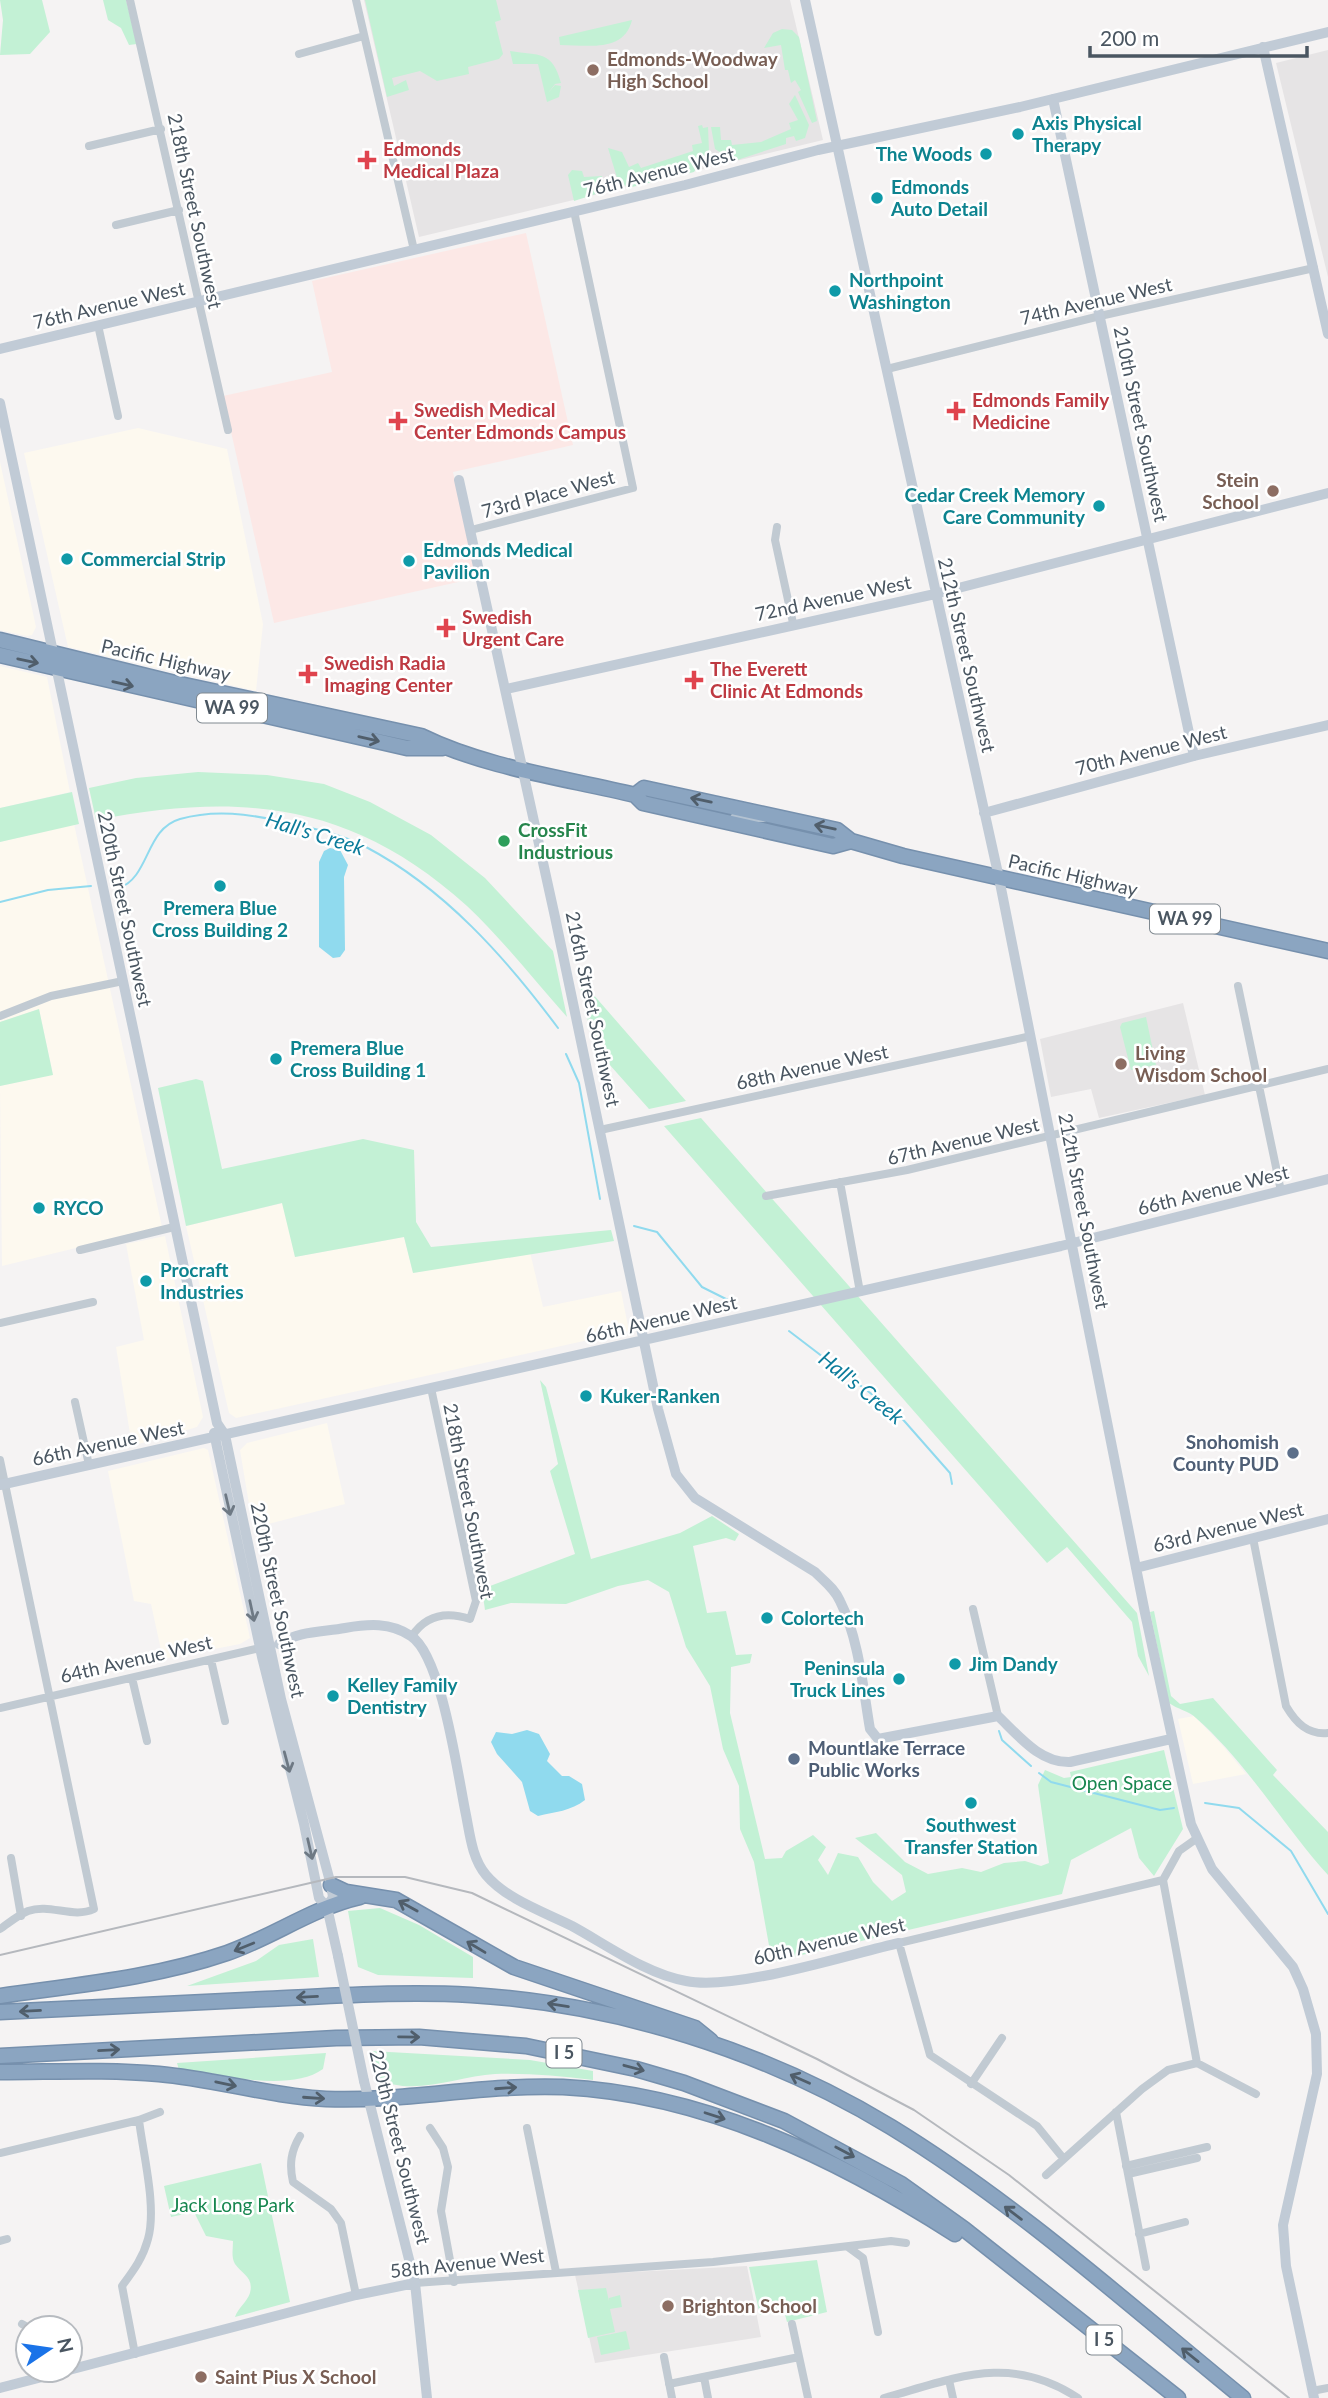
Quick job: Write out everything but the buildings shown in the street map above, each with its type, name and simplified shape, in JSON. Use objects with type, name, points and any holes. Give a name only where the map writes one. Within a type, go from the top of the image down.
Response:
[{"type":"highway","name":"Pacific Highway","points":[[0,640],[175,683],[421,736],[444,748],[635,795],[643,803],[833,846],[852,841]]},
{"type":"highway","name":"Pacific Highway","points":[[0,655],[407,748],[444,748]]},
{"type":"highway","name":"Pacific Highway","points":[[635,795],[645,788],[837,830],[852,841],[999,878],[1328,951]]},
{"type":"highway","points":[[331,1885],[346,1892],[372,1894],[404,1904],[484,1952],[522,1970],[695,2028],[719,2046]]},
{"type":"highway","points":[[0,1996],[183,1966],[258,1941],[327,1906],[372,1894]]},
{"type":"highway","name":"I 5","points":[[0,2012],[376,1993],[474,1995],[601,2013],[719,2046],[847,2102],[932,2153],[1060,2249],[1243,2398]]},
{"type":"highway","name":"I 5","points":[[0,2056],[393,2037],[485,2042],[592,2058],[684,2082],[824,2140],[901,2185],[1030,2281],[1178,2398]]},
{"type":"highway","points":[[0,2072],[158,2074],[296,2097],[369,2099],[514,2087],[564,2087],[625,2094],[717,2116],[851,2173],[906,2202],[1030,2281]]},
{"type":"main road","points":[[733,823],[737,817],[767,815]]},
{"type":"street","name":"218th Street Southwest","points":[[130,0],[228,430]]},
{"type":"street","points":[[356,0],[414,250]]},
{"type":"street","name":"212th Street Southwest","points":[[805,0],[999,878],[1171,1739],[1196,1839],[1230,1893],[1293,1967],[1303,1989],[1316,2034],[1317,2074],[1283,2225],[1286,2266],[1313,2395]]},
{"type":"street","name":"76th Avenue West","points":[[0,349],[837,145],[1053,99],[1328,32]]},
{"type":"street","points":[[299,54],[364,36]]},
{"type":"street","points":[[1263,47],[1328,334]]},
{"type":"street","name":"210th Street Southwest","points":[[1053,99],[1194,756]]},
{"type":"street","points":[[89,146],[161,130]]},
{"type":"street","points":[[116,225],[179,210]]},
{"type":"street","name":"73rd Place West","points":[[471,530],[633,488],[574,211]]},
{"type":"street","name":"74th Avenue West","points":[[887,369],[1100,316],[1314,268]]},
{"type":"street","points":[[98,326],[118,416]]},
{"type":"street","name":"220th Street Southwest","points":[[0,403],[217,1423],[225,1435],[287,1724],[314,1814],[331,1885],[333,1897],[327,1906]]},
{"type":"street","name":"216th Street Southwest","points":[[459,480],[506,689],[643,1341],[676,1474],[695,1498],[815,1572],[840,1601],[854,1644],[870,1729],[876,1737],[881,1740],[998,1716]]},
{"type":"street","name":"72nd Avenue West","points":[[506,689],[793,623],[935,594],[1328,492]]},
{"type":"street","points":[[777,527],[775,540],[793,623]]},
{"type":"street","name":"70th Avenue West","points":[[984,813],[1194,756],[1328,725]]},
{"type":"street","points":[[0,1017],[51,996],[123,981]]},
{"type":"street","points":[[1238,986],[1261,1085],[1281,1191]]},
{"type":"street","name":"68th Avenue West","points":[[600,1130],[1031,1036]]},
{"type":"street","name":"67th Avenue West","points":[[766,1196],[892,1174],[1052,1138],[1328,1069]]},
{"type":"street","name":"66th Avenue West","points":[[3,1485],[1073,1243],[1328,1179]]},
{"type":"street","points":[[840,1181],[860,1292]]},
{"type":"street","points":[[80,1250],[174,1227]]},
{"type":"street","points":[[0,1323],[93,1302]]},
{"type":"street","name":"218th Street Southwest","points":[[412,1636],[421,1623],[433,1617],[458,1615],[470,1619],[475,1601],[431,1388]]},
{"type":"street","points":[[75,1402],[89,1465]]},
{"type":"street","name":"220th Street Southwest","points":[[217,1423],[213,1438],[270,1646],[319,1898],[327,1906],[364,2081],[415,2283],[427,2398]]},
{"type":"street","points":[[0,1460],[3,1485],[51,1697],[94,1909],[84,1914],[39,1910],[21,1916],[0,1929]]},
{"type":"street","name":"63rd Avenue West","points":[[1136,1568],[1328,1520]]},
{"type":"street","points":[[1253,1538],[1286,1706],[1304,1727],[1314,1733],[1328,1732]]},
{"type":"street","points":[[973,1609],[998,1716],[1042,1756],[1055,1763],[1070,1762],[1171,1739]]},
{"type":"street","name":"64th Avenue West","points":[[0,1708],[270,1646],[331,1628],[372,1624],[394,1628],[412,1636]]},
{"type":"street","name":"60th Avenue West","points":[[412,1636],[426,1651],[437,1680],[477,1861],[495,1883],[509,1893],[663,1975],[685,1981],[734,1981],[1163,1880]]},
{"type":"street","points":[[211,1660],[225,1721]]},
{"type":"street","points":[[132,1678],[147,1741]]},
{"type":"street","points":[[1196,1839],[1179,1851],[1163,1880],[1198,2063]]},
{"type":"street","points":[[11,1858],[21,1916]]},
{"type":"street","points":[[898,1943],[926,2048],[934,2058],[1037,2126],[1063,2158]]},
{"type":"street","points":[[1316,2034],[1328,2032]]},
{"type":"street","points":[[971,2084],[1002,2038]]},
{"type":"street","points":[[1046,2175],[1168,2070],[1198,2063],[1256,2094]]},
{"type":"street","points":[[0,2153],[139,2120],[160,2112]]},
{"type":"street","points":[[1116,2112],[1146,2267]]},
{"type":"street","points":[[135,2354],[121,2286],[138,2264],[149,2238],[150,2211],[139,2120]]},
{"type":"street","points":[[430,2128],[443,2148],[448,2167],[441,2211],[454,2282]]},
{"type":"street","points":[[527,2128],[556,2272]]},
{"type":"street","points":[[300,2136],[293,2147],[289,2167],[292,2182],[331,2209],[341,2223],[356,2295]]},
{"type":"street","points":[[1127,2170],[1207,2147]]},
{"type":"street","points":[[1127,2170],[1197,2158]]},
{"type":"street","points":[[1139,2234],[1185,2222]]},
{"type":"street","name":"58th Avenue West","points":[[84,2365],[356,2295],[415,2283],[713,2262],[891,2241],[906,2243]]},
{"type":"street","points":[[848,2247],[863,2258],[878,2332]]},
{"type":"street","points":[[792,2324],[807,2398]]},
{"type":"street","points":[[664,2357],[672,2398]]},
{"type":"street","points":[[669,2384],[799,2357]]},
{"type":"street","points":[[884,2398],[989,2372],[1018,2372],[1053,2382],[1076,2398]]},
{"type":"street","points":[[704,2377],[709,2398]]},
{"type":"street","points":[[949,2380],[953,2398]]},
{"type":"street","points":[[1313,2395],[1328,2388]]},
{"type":"shaded area","name":"Edmonds-Woodway High School","points":[[364,0],[790,0],[823,140],[419,237]]},
{"type":"shaded area","points":[[1328,50],[1328,277],[1276,63]]},
{"type":"shaded area","name":"Swedish Medical Center Edmonds Campus","points":[[526,233],[573,445],[453,472],[476,578],[274,623],[223,396],[332,372],[312,281]]},
{"type":"shaded area","points":[[138,428],[227,449],[263,624],[256,691],[68,647],[24,453]]},
{"type":"shaded area","points":[[0,462],[36,627],[32,635],[27,636],[0,630]]},
{"type":"shaded area","points":[[0,666],[47,677],[70,792],[0,808]]},
{"type":"shaded area","points":[[74,824],[162,1227],[2,1266],[0,1086],[53,1074],[39,1009],[0,1022],[0,842]]},
{"type":"shaded area","name":"Living Wisdom School","points":[[1183,1003],[1205,1095],[1099,1118],[1091,1089],[1051,1097],[1040,1039]]},
{"type":"shaded area","points":[[283,1203],[295,1257],[404,1237],[413,1273],[530,1252],[543,1307],[621,1291],[629,1331],[236,1418],[229,1413],[186,1226]]},
{"type":"shaded area","points":[[165,1236],[203,1417],[197,1427],[132,1446],[116,1347],[144,1340],[126,1244]]},
{"type":"shaded area","points":[[327,1423],[345,1504],[253,1528],[240,1450],[247,1443]]},
{"type":"shaded area","points":[[204,1448],[208,1450],[250,1638],[240,1644],[163,1659],[151,1604],[134,1601],[108,1471]]},
{"type":"shaded area","points":[[1194,1716],[1246,1774],[1193,1784],[1178,1719]]},
{"type":"shaded area","name":"Brighton School","points":[[747,2266],[761,2337],[595,2363],[575,2275]]},
{"type":"green space","points":[[0,0],[42,0],[50,32],[30,54],[0,55],[3,20]]},
{"type":"green space","points":[[103,0],[126,0],[137,44],[129,45],[121,28],[108,20]]},
{"type":"green space","points":[[365,0],[496,0],[501,20],[495,22],[503,54],[499,59],[468,67],[469,74],[437,81],[420,71],[392,78],[394,86],[406,80],[409,90],[387,97]]},
{"type":"green space","points":[[632,20],[628,31],[613,42],[593,46],[560,45],[559,37]]},
{"type":"green space","points":[[782,29],[792,30],[799,37],[817,121],[812,123],[798,92],[801,90],[795,80],[791,83],[788,70],[785,70],[781,45],[764,48],[773,33]]},
{"type":"green space","points":[[510,51],[543,56],[549,60],[561,83],[555,84],[548,93],[555,85],[561,86],[559,97],[547,102],[538,64],[513,64]]},
{"type":"green space","points":[[795,95],[809,125],[805,138],[796,141],[794,136],[786,138],[786,144],[734,161],[715,149],[711,127],[720,127],[721,140],[731,140],[732,145],[761,142],[791,129],[789,123],[798,120],[789,104]]},
{"type":"green space","points":[[702,125],[703,128],[708,127],[709,151],[694,172],[628,188],[618,181],[608,148],[622,152],[629,167],[638,163],[641,168],[693,151],[692,145],[702,143],[698,126]]},
{"type":"green space","points":[[572,170],[582,171],[584,177],[602,176],[602,192],[574,201],[568,175]]},
{"type":"green space","points":[[198,772],[267,775],[324,784],[370,802],[431,835],[485,878],[553,951],[567,1017],[506,946],[467,906],[424,871],[381,845],[338,826],[293,814],[247,807],[149,811],[96,820],[89,788],[136,778]]},
{"type":"green space","points":[[72,792],[79,824],[0,842],[0,808]]},
{"type":"green space","points":[[579,978],[686,1101],[649,1109],[593,1046]]},
{"type":"green space","points":[[39,1009],[53,1075],[0,1086],[0,1022]]},
{"type":"green space","points":[[1146,1017],[1156,1065],[1131,1070],[1120,1027],[1122,1023]]},
{"type":"green space","points":[[196,1079],[203,1081],[222,1169],[363,1139],[414,1150],[416,1222],[431,1247],[611,1230],[614,1241],[413,1273],[404,1237],[295,1257],[282,1203],[186,1226],[158,1088]]},
{"type":"green space","points":[[701,1118],[1137,1613],[1149,1676],[1138,1656],[1132,1622],[1067,1547],[1047,1563],[664,1126]]},
{"type":"green space","name":"Open Space","points":[[540,1380],[546,1387],[591,1559],[680,1533],[712,1516],[739,1534],[735,1541],[726,1538],[693,1546],[707,1613],[726,1611],[736,1655],[752,1654],[750,1663],[731,1667],[730,1713],[765,1859],[782,1858],[786,1851],[813,1835],[826,1847],[818,1860],[828,1875],[838,1853],[858,1857],[873,1882],[892,1901],[906,1892],[902,1875],[855,1838],[876,1833],[905,1862],[928,1874],[962,1868],[981,1872],[1004,1863],[1025,1861],[1041,1866],[1049,1863],[1038,1785],[1045,1770],[1064,1778],[1071,1777],[1070,1772],[1164,1750],[1183,1829],[1154,1876],[1139,1858],[1131,1828],[1071,1860],[1062,1894],[772,1962],[754,1862],[740,1829],[739,1786],[723,1749],[710,1686],[686,1647],[669,1592],[648,1580],[618,1586],[566,1604],[511,1603],[485,1610],[482,1589],[575,1554],[550,1471],[558,1464]]},
{"type":"green space","points":[[1154,1611],[1171,1696],[1180,1704],[1213,1698],[1277,1770],[1273,1775],[1328,1832],[1328,1875],[1232,1754],[1193,1716],[1169,1703],[1150,1612]]},
{"type":"green space","points":[[380,1908],[419,1925],[473,1957],[473,1978],[378,1975],[358,1967],[348,1911]]},
{"type":"green space","points":[[313,1939],[319,1977],[187,1986],[256,1961],[279,1945]]},
{"type":"green space","points":[[371,2051],[530,2060],[593,2071],[593,2080],[495,2074],[405,2086],[377,2078]]},
{"type":"green space","points":[[326,2053],[323,2069],[292,2080],[254,2080],[179,2070],[177,2063]]},
{"type":"green space","name":"Jack Long Park","points":[[261,2163],[290,2302],[235,2317],[249,2296],[251,2288],[249,2279],[234,2261],[233,2241],[206,2236],[194,2212],[171,2217],[164,2186]]},
{"type":"green space","points":[[817,2260],[827,2312],[787,2322],[784,2311],[760,2315],[749,2267]]},
{"type":"green space","points":[[606,2288],[609,2301],[609,2298],[620,2295],[622,2307],[610,2309],[615,2332],[588,2338],[578,2290]]},
{"type":"green space","points":[[626,2331],[630,2349],[601,2355],[597,2337]]},
{"type":"water","points":[[330,848],[340,850],[348,865],[344,877],[345,950],[340,957],[333,958],[319,947],[319,862],[324,851]]},
{"type":"water","points":[[527,1730],[539,1734],[550,1754],[547,1761],[562,1776],[569,1776],[582,1784],[585,1800],[580,1804],[538,1816],[530,1811],[522,1782],[497,1754],[491,1742],[496,1732],[512,1734]]},
{"type":"waterway","name":"Hall's Creek","points":[[119,888],[137,874],[160,832],[180,819],[219,813],[245,815],[337,835],[357,842],[395,864],[447,904],[495,951],[558,1028]]},
{"type":"waterway","name":"Hall's Creek","points":[[0,902],[48,890],[91,886]]},
{"type":"waterway","name":"Hall's Creek","points":[[566,1054],[579,1083],[600,1199]]},
{"type":"waterway","name":"Hall's Creek","points":[[634,1226],[657,1232],[702,1287],[728,1300]]},
{"type":"waterway","name":"Hall's Creek","points":[[789,1331],[899,1415],[950,1473],[952,1484]]},
{"type":"waterway","name":"Hall's Creek","points":[[999,1731],[1002,1740],[1031,1766]]},
{"type":"waterway","name":"Hall's Creek","points":[[1039,1773],[1051,1782],[1160,1810],[1174,1808]]},
{"type":"waterway","name":"Hall's Creek","points":[[1205,1803],[1239,1808],[1291,1851],[1328,1914]]},
{"type":"tram line","points":[[0,1955],[336,1877],[405,1877],[472,1893],[817,2059],[914,2110],[1009,2175],[1289,2398]]},
{"type":"place","name":"Edmonds-Woodway High School","points":[[593,70]]},
{"type":"place","name":"Axis Physical Therapy","points":[[1018,134]]},
{"type":"place","name":"The Woods","points":[[986,154]]},
{"type":"place","name":"Edmonds Medical Plaza","points":[[367,160]]},
{"type":"place","name":"Edmonds Auto Detail","points":[[877,198]]},
{"type":"place","name":"Northpoint Washington","points":[[835,291]]},
{"type":"place","name":"Edmonds Family Medicine","points":[[956,411]]},
{"type":"place","name":"Swedish Medical Center Edmonds Campus","points":[[398,421]]},
{"type":"place","name":"Stein School","points":[[1273,491]]},
{"type":"place","name":"Cedar Creek Memory Care Community","points":[[1099,506]]},
{"type":"place","name":"Commercial Strip","points":[[67,559]]},
{"type":"place","name":"Edmonds Medical Pavilion","points":[[409,561]]},
{"type":"place","name":"Swedish Urgent Care","points":[[446,628]]},
{"type":"place","name":"Swedish Radia Imaging Center","points":[[308,674]]},
{"type":"place","name":"The Everett Clinic At Edmonds","points":[[694,680]]},
{"type":"place","name":"CrossFit Industrious","points":[[504,841]]},
{"type":"place","name":"Premera Blue Cross Building 2","points":[[220,886]]},
{"type":"place","name":"Premera Blue Cross Building 1","points":[[276,1059]]},
{"type":"place","name":"Living Wisdom School","points":[[1121,1064]]},
{"type":"place","name":"RYCO","points":[[39,1208]]},
{"type":"place","name":"Procraft Industries","points":[[146,1281]]},
{"type":"place","name":"Kuker-Ranken","points":[[586,1396]]},
{"type":"place","name":"Snohomish County PUD","points":[[1293,1453]]},
{"type":"place","name":"Colortech","points":[[767,1618]]},
{"type":"place","name":"Jim Dandy","points":[[955,1664]]},
{"type":"place","name":"Peninsula Truck Lines","points":[[899,1679]]},
{"type":"place","name":"Kelley Family Dentistry","points":[[333,1696]]},
{"type":"place","name":"Mountlake Terrace Public Works","points":[[794,1759]]},
{"type":"place","name":"Southwest Transfer Station","points":[[971,1803]]},
{"type":"place","name":"Brighton School","points":[[668,2306]]},
{"type":"place","name":"Saint Pius X School","points":[[201,2377]]}]
